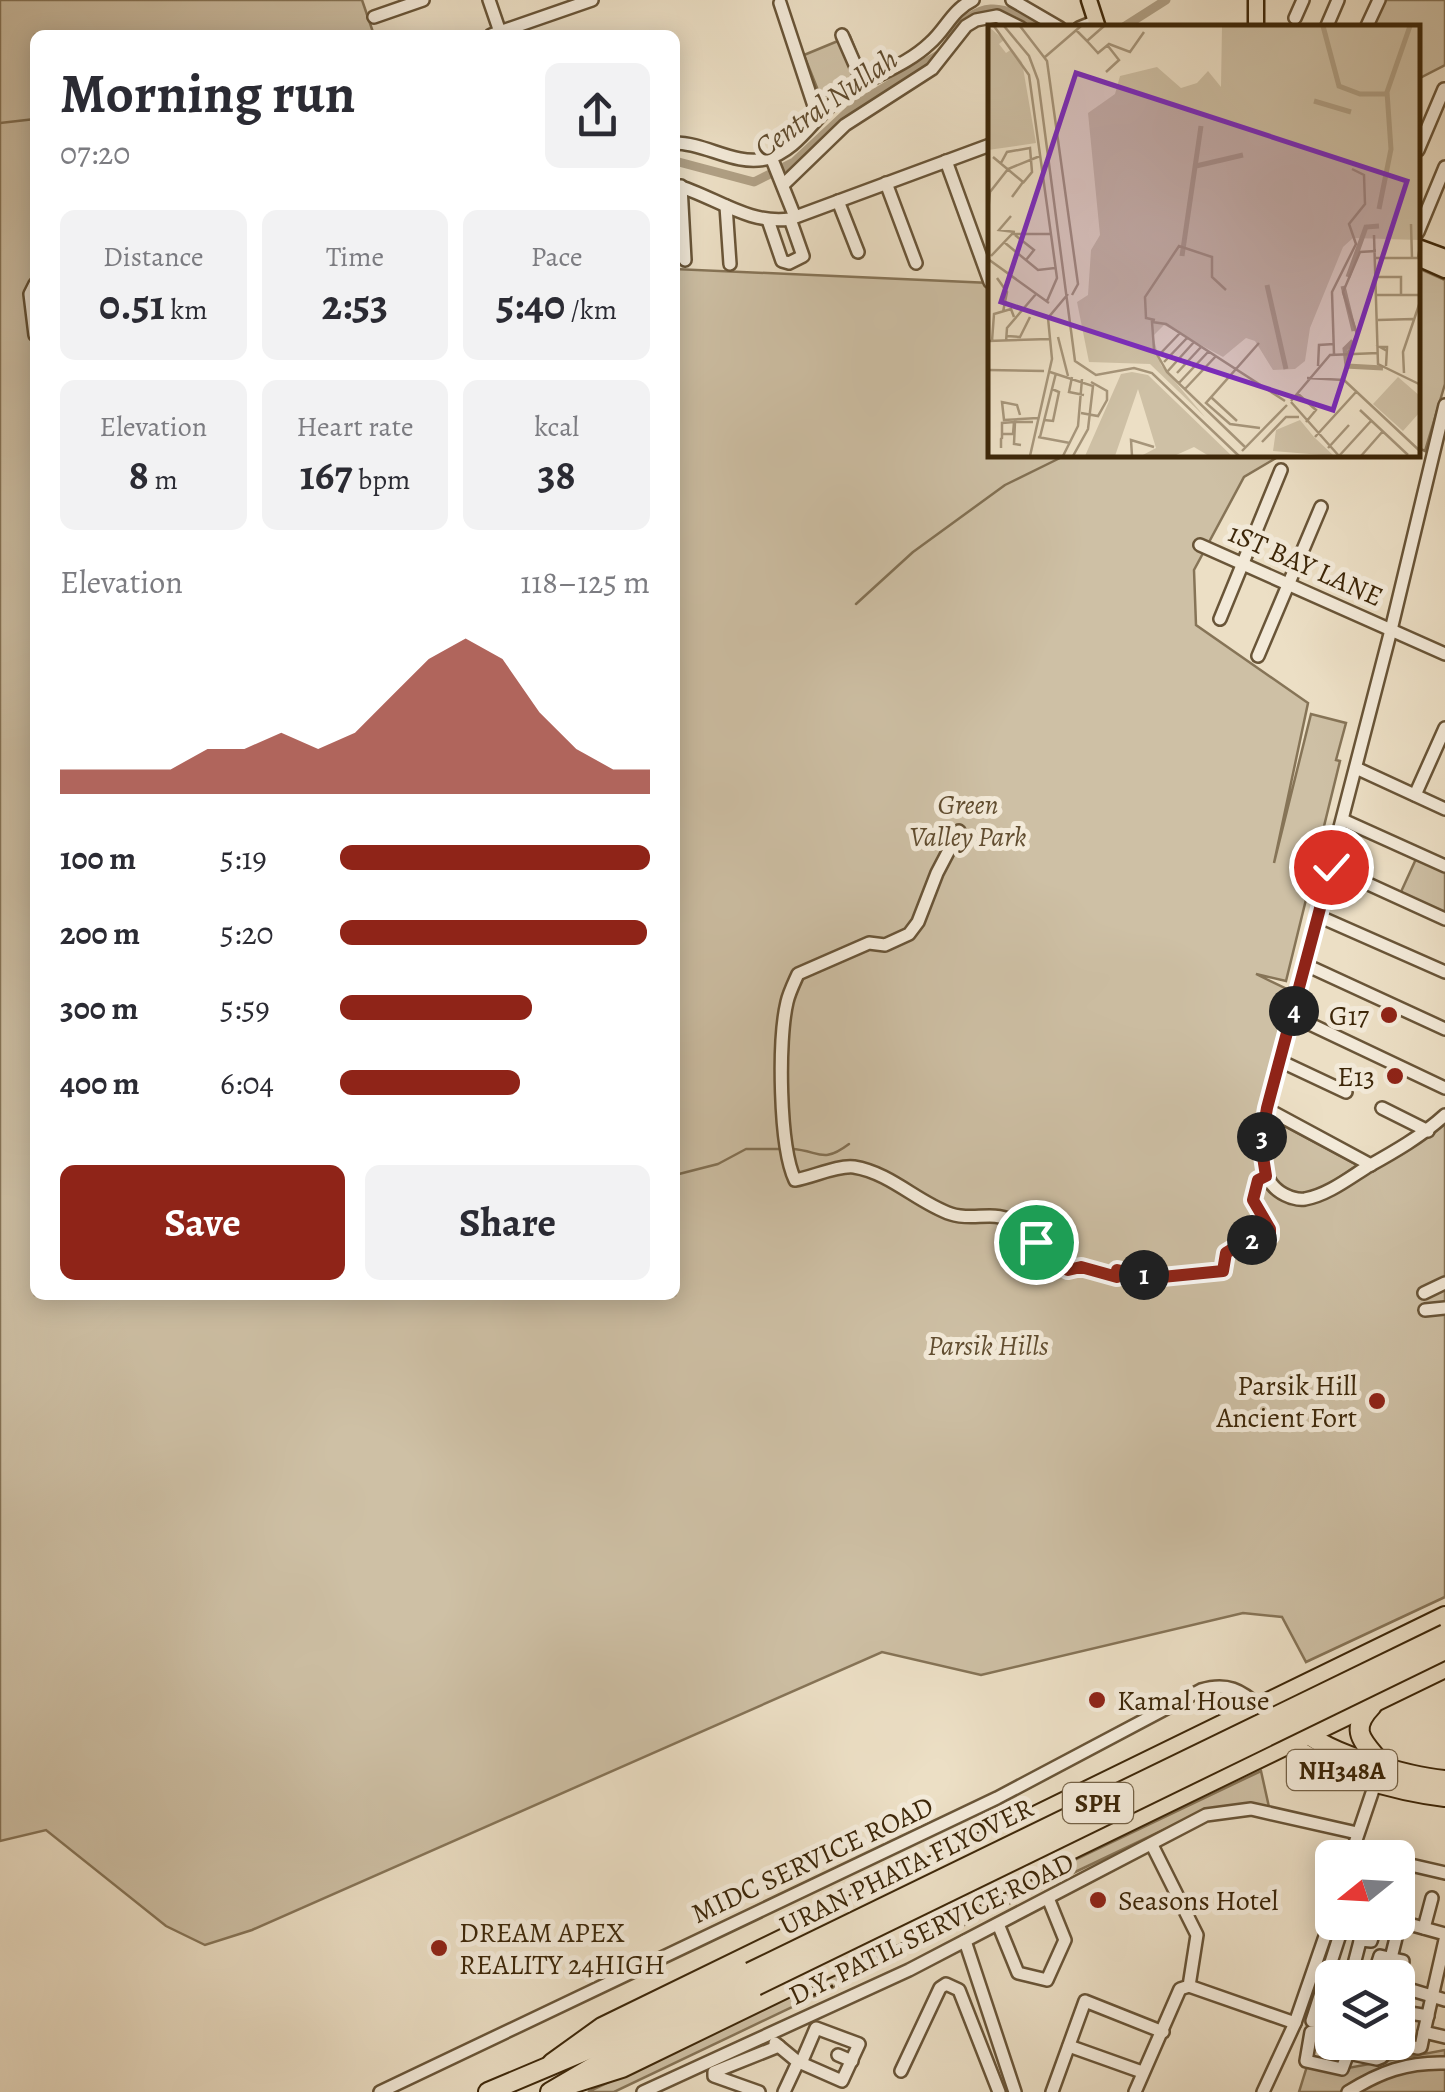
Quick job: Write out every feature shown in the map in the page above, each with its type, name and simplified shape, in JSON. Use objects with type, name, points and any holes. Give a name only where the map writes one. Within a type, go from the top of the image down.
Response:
[{"type":"highway","points":[[552,2063],[602,2027],[1261,1700],[1445,1616]]},
{"type":"highway","name":"URAN PHATA FLYOVER","points":[[556,2089],[753,1979],[1445,1634]]},
{"type":"highway","name":"URAN PHATA FLYOVER","points":[[552,2063],[753,1979],[1445,1650]]},
{"type":"highway","points":[[556,2089],[622,2068],[1445,1668]]},
{"type":"highway","points":[[1379,1773],[1359,1728],[1362,1717],[1380,1699]]},
{"type":"highway","name":"NH348A","points":[[1261,1700],[1307,1735],[1338,1752],[1423,1794],[1445,1797]]},
{"type":"highway","name":"NH348A","points":[[1261,1700],[1289,1744],[1332,1767],[1445,1780]]},
{"type":"highway","points":[[1262,1757],[1293,1756],[1332,1767]]},
{"type":"highway","name":"SPH","points":[[488,2092],[552,2063]]},
{"type":"main road","points":[[1089,0],[1097,24]]},
{"type":"main road","points":[[1420,248],[1445,257]]},
{"type":"main road","points":[[1420,259],[1445,270]]},
{"type":"street","points":[[374,17],[424,0]]},
{"type":"street","points":[[489,0],[494,30]]},
{"type":"street","points":[[506,30],[592,0]]},
{"type":"street","points":[[776,170],[792,145],[837,100],[930,44],[956,11],[973,0]]},
{"type":"street","points":[[1012,0],[1055,25]]},
{"type":"street","points":[[1295,18],[1303,0]]},
{"type":"street","points":[[1327,25],[1338,0]]},
{"type":"street","points":[[1367,25],[1379,0]]},
{"type":"street","points":[[780,3],[818,118]]},
{"type":"street","points":[[680,143],[702,145],[776,170],[932,70],[966,26],[997,16],[1015,25]]},
{"type":"street","points":[[842,35],[864,84]]},
{"type":"street","points":[[1420,145],[1444,89]]},
{"type":"street","points":[[773,236],[793,221],[838,201],[988,146]]},
{"type":"street","points":[[946,161],[988,276]]},
{"type":"street","points":[[1420,227],[1445,168]]},
{"type":"street","points":[[768,220],[782,261],[800,260],[803,256],[776,170]]},
{"type":"street","points":[[886,183],[916,263]]},
{"type":"street","points":[[680,187],[768,220],[793,221]]},
{"type":"street","points":[[838,201],[858,252]]},
{"type":"street","points":[[726,206],[730,264]]},
{"type":"street","points":[[680,207],[685,260]]},
{"type":"street","points":[[1445,405],[1267,1108],[1261,1144],[1266,1176],[1279,1193],[1301,1200],[1326,1191],[1371,1165],[1428,1131],[1445,1116]]},
{"type":"street","points":[[1220,619],[1281,470]]},
{"type":"street","points":[[1258,656],[1322,506]]},
{"type":"street","name":"1ST BAY LANE","points":[[1200,545],[1445,654]]},
{"type":"street","points":[[1415,795],[1445,728]]},
{"type":"street","points":[[1356,768],[1445,809]]},
{"type":"street","points":[[1343,820],[1445,866]]},
{"type":"street","points":[[959,832],[909,934],[885,945],[868,943],[798,974],[787,1002],[783,1033],[787,1149],[794,1180],[851,1166],[896,1184],[949,1214],[995,1214],[1010,1220],[1022,1227],[1049,1259],[1068,1270],[1081,1267],[1117,1277],[1117,1270],[1152,1278],[1223,1271],[1226,1253],[1249,1239],[1270,1236],[1253,1200],[1258,1180],[1266,1176]]},
{"type":"street","points":[[1331,867],[1445,919]]},
{"type":"street","points":[[1318,916],[1445,972]]},
{"type":"street","points":[[1306,965],[1445,1029]]},
{"type":"street","points":[[1293,1016],[1445,1088]]},
{"type":"street","points":[[1280,1060],[1346,1092]]},
{"type":"street","points":[[1267,1108],[1371,1165]]},
{"type":"street","points":[[1382,1108],[1428,1131]]},
{"type":"street","points":[[1424,1292],[1445,1283]]},
{"type":"street","points":[[1425,1310],[1445,1308]]},
{"type":"street","name":"MIDC SERVICE ROAD","points":[[380,2092],[997,1798],[1202,1690],[1226,1686],[1261,1700]]},
{"type":"street","points":[[1354,1840],[1379,1773]]},
{"type":"street","name":"D.Y. PATIL SERVICE ROAD","points":[[643,2092],[965,1941],[1206,1816],[1240,1809],[1356,1833]]},
{"type":"street","points":[[1152,1845],[1196,1934],[1189,1986]]},
{"type":"street","points":[[1415,1866],[1445,1873]]},
{"type":"street","points":[[998,1924],[1018,1972],[1047,1980],[1065,1940],[1048,1898]]},
{"type":"street","points":[[1424,1928],[1432,1898]]},
{"type":"street","points":[[1415,1926],[1445,1937],[1438,1998],[1428,2016],[1421,2047],[1415,2047]]},
{"type":"street","points":[[1264,2092],[1295,2023],[1324,1940]]},
{"type":"street","points":[[1331,1960],[1338,1940]]},
{"type":"street","points":[[1360,1940],[1360,1960]]},
{"type":"street","points":[[1391,1958],[1395,1940]]},
{"type":"street","points":[[965,1941],[1014,2092]]},
{"type":"street","points":[[1333,1954],[1341,1960]]},
{"type":"street","points":[[1376,1960],[1380,1956],[1398,1960]]},
{"type":"street","points":[[901,2071],[940,1988],[946,1984],[960,1990],[999,2092]]},
{"type":"street","points":[[1135,2092],[1180,1989],[1189,1986],[1295,2023]]},
{"type":"street","points":[[1052,2092],[1085,2001],[1163,2032]]},
{"type":"street","points":[[1415,2013],[1428,2016]]},
{"type":"street","points":[[768,2036],[800,2062],[840,2087],[859,2044],[818,2027],[812,2044],[800,2062],[784,2092]]},
{"type":"street","points":[[1315,2029],[1311,2032],[1306,2060],[1342,2068],[1345,2060]]},
{"type":"street","points":[[1424,2032],[1445,2036]]},
{"type":"street","points":[[759,2092],[714,2076],[714,2072],[779,2046]]},
{"type":"street","points":[[1069,2046],[1142,2072]]},
{"type":"street","points":[[838,2054],[852,2061]]},
{"type":"street","points":[[1348,2092],[1374,2075],[1414,2062],[1445,2063]]},
{"type":"green space","name":"Parsik Hills","points":[[0,0],[362,0],[372,30],[30,30],[30,1300],[680,1300],[680,269],[988,283],[988,458],[1276,458],[1244,477],[1194,570],[1196,625],[1308,703],[1274,863],[1311,714],[1346,723],[1286,981],[1256,974],[1293,992],[1266,1086],[1256,1159],[1260,1176],[1274,1195],[1290,1193],[1270,1170],[1268,1151],[1273,1120],[1357,1165],[1334,1181],[1377,1167],[1445,1122],[1445,1597],[1306,1662],[1282,1617],[1243,1613],[981,1675],[882,1652],[252,1930],[205,1945],[166,1926],[46,1830],[0,1841]]},
{"type":"green space","points":[[1374,0],[1445,0],[1445,65],[1420,78],[1420,25],[1362,25]]},
{"type":"green space","points":[[850,36],[867,79],[821,98],[804,55]]},
{"type":"green space","points":[[1420,269],[1445,280],[1445,384],[1425,451],[1420,449]]},
{"type":"green space","points":[[1416,859],[1445,872],[1445,914],[1400,894]]},
{"type":"green space","points":[[1261,1771],[1269,1807],[1227,1806],[1201,1812],[614,2092],[588,2092]]},
{"type":"green space","points":[[1445,2050],[1445,2092],[1299,2092],[1308,2063],[1332,2071],[1391,2060],[1415,2060],[1415,2056]]},
{"type":"waterway","name":"Central Nullah","points":[[1127,25],[1166,0]]},
{"type":"waterway","name":"Central Nullah","points":[[950,38],[970,17],[991,9],[1013,13],[1035,25]]},
{"type":"waterway","name":"Central Nullah","points":[[680,162],[754,182],[794,162],[855,105],[938,55]]},
{"type":"waterway","points":[[0,123],[30,120]]},
{"type":"waterway","points":[[856,604],[913,552],[1005,485],[1060,458]]},
{"type":"waterway","points":[[791,1149],[826,1155],[849,1144]]},
{"type":"waterway","points":[[680,1174],[718,1164],[746,1149],[783,1149]]},
{"type":"place","name":"G17","points":[[1389,1015]]},
{"type":"place","name":"E13","points":[[1395,1076]]},
{"type":"place","name":"Parsik Hill Ancient Fort","points":[[1377,1401]]},
{"type":"place","name":"Kamal House","points":[[1097,1700]]},
{"type":"place","name":"Seasons Hotel","points":[[1098,1900]]},
{"type":"place","name":"DREAM APEX REALITY 24HIGH","points":[[439,1948]]},
{"type":"route","points":[[1036,1242],[1049,1259],[1068,1270],[1081,1267],[1117,1277],[1117,1270],[1126,1270],[1152,1278],[1223,1271],[1226,1253],[1238,1244],[1270,1236],[1253,1200],[1258,1180],[1266,1176],[1261,1144],[1267,1108],[1331,867]]},
{"type":"park label","name":"Green Valley Park","points":[[968,820]]}]
